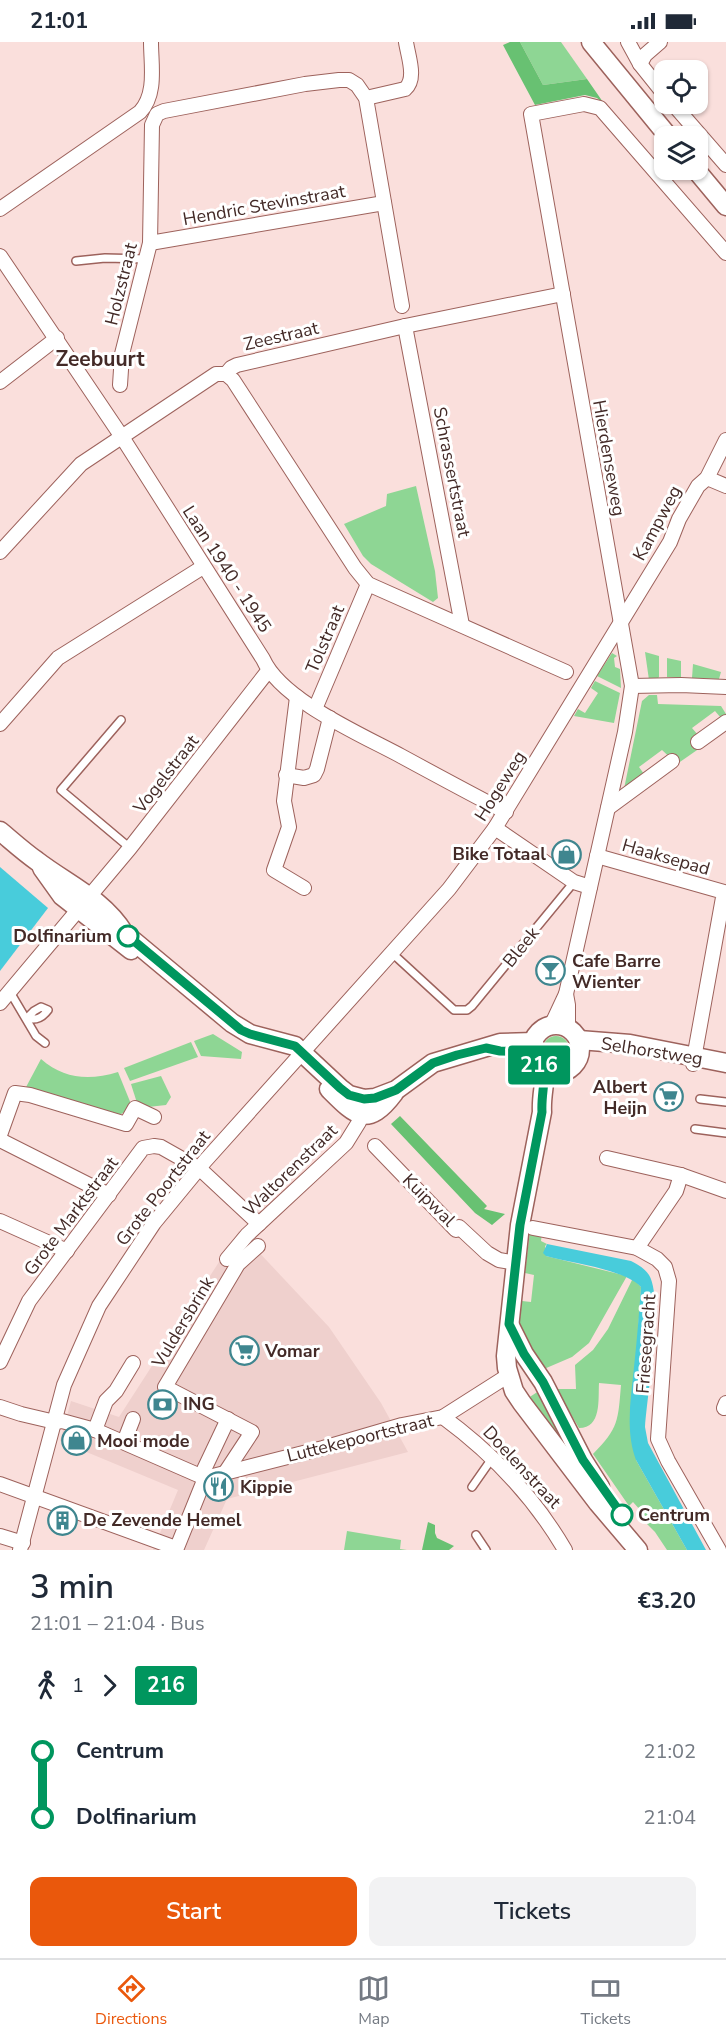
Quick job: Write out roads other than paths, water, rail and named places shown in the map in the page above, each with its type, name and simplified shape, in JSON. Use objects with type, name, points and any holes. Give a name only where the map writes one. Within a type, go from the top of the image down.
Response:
[{"type":"street","points":[[0,209],[146,106],[151,91],[151,42]]},
{"type":"street","points":[[402,306],[366,98],[405,89],[410,85],[406,42]]},
{"type":"street","points":[[591,42],[660,126]]},
{"type":"street","points":[[628,42],[640,64],[654,82]]},
{"type":"street","points":[[640,64],[645,55],[660,42]]},
{"type":"street","name":"Holzstraat","points":[[120,385],[122,354],[150,243],[153,119],[157,114],[339,80],[349,80],[357,85],[366,98]]},
{"type":"street","name":"Hierdenseweg","points":[[569,1038],[566,994],[625,732],[632,686],[531,114],[584,104],[600,108],[726,253]]},
{"type":"street","points":[[682,114],[726,165]]},
{"type":"street","points":[[704,180],[726,206]]},
{"type":"street","name":"Hendric Stevinstraat","points":[[150,243],[384,202]]},
{"type":"street","name":"Laan 1940 - 1945","points":[[0,256],[122,437],[263,659],[268,671],[297,697],[330,718],[506,812]]},
{"type":"street","name":"Zeestraat","points":[[0,552],[81,464],[216,374],[226,374],[237,365],[405,326],[563,294]]},
{"type":"street","name":"Schrassertstraat","points":[[405,326],[462,625]]},
{"type":"street","points":[[0,382],[57,338]]},
{"type":"street","points":[[226,374],[368,584],[566,672]]},
{"type":"street","name":"Kampweg","points":[[620,624],[670,542],[698,486],[707,478],[726,440]]},
{"type":"street","points":[[707,478],[726,486]]},
{"type":"street","points":[[0,724],[57,658],[203,567]]},
{"type":"street","name":"Tolstraat","points":[[315,709],[368,584]]},
{"type":"street","name":"Hogeweg","points":[[299,1054],[449,889],[495,828],[620,624]]},
{"type":"street","name":"Vogelstraat","points":[[0,1003],[130,848],[268,671]]},
{"type":"street","points":[[632,686],[726,687]]},
{"type":"street","points":[[297,697],[284,801],[289,827],[274,870],[304,888]]},
{"type":"street","points":[[286,776],[304,778],[314,775],[330,718]]},
{"type":"street","points":[[698,742],[726,722]]},
{"type":"street","points":[[608,808],[672,761]]},
{"type":"street","points":[[495,828],[574,882],[590,887]]},
{"type":"street","points":[[0,831],[84,903],[132,951],[237,1037],[260,1046],[299,1054],[350,1110],[363,1107],[375,1098],[396,1090],[433,1063],[500,1042],[533,1047]]},
{"type":"street","name":"Haaksepad","points":[[597,856],[724,892],[719,960]]},
{"type":"street","points":[[700,1062],[719,960]]},
{"type":"street","points":[[540,1031],[569,1038],[570,1069],[550,1071],[536,1061],[533,1047],[540,1031]]},
{"type":"street","name":"Selhorstweg","points":[[569,1038],[630,1044],[726,1071]]},
{"type":"street","name":"Grote Poortstraat","points":[[21,1546],[64,1385],[99,1306],[154,1223],[299,1054]]},
{"type":"street","name":"Selhorstweg","points":[[700,1062],[726,1063]]},
{"type":"street","points":[[550,1071],[550,1102],[542,1112],[525,1199],[516,1263],[509,1324],[509,1373],[519,1399],[592,1475],[649,1550]]},
{"type":"street","points":[[0,1135],[15,1093],[30,1095],[126,1124],[135,1108],[154,1117]]},
{"type":"street","name":"Waltorenstraat","points":[[227,1259],[247,1235],[346,1143],[363,1107]]},
{"type":"street","points":[[0,1140],[110,1195]]},
{"type":"street","name":"Kuipwal","points":[[375,1146],[456,1230],[459,1227],[493,1257],[516,1263]]},
{"type":"street","name":"Grote Marktstraat","points":[[0,1362],[29,1301],[143,1148],[161,1147],[200,1169]]},
{"type":"street","points":[[607,1158],[681,1175],[726,1191]]},
{"type":"street","points":[[200,1169],[259,1224]]},
{"type":"street","points":[[637,1248],[676,1191],[681,1175]]},
{"type":"street","points":[[0,1221],[67,1251]]},
{"type":"street","name":"Friesegracht","points":[[533,1228],[637,1248],[657,1259],[668,1274],[658,1439],[668,1461],[719,1550]]},
{"type":"street","name":"Vuldersbrink","points":[[225,1473],[252,1432],[165,1387],[238,1264],[258,1246]]},
{"type":"street","points":[[509,1324],[528,1361],[543,1382],[568,1450],[598,1503],[638,1550]]},
{"type":"street","name":"Luttekepoortstraat","points":[[203,1477],[324,1448],[402,1425],[442,1418],[509,1373],[513,1356],[528,1361],[530,1374],[522,1382],[509,1373]]},
{"type":"street","points":[[95,1430],[106,1401],[116,1391],[133,1363]]},
{"type":"street","points":[[0,1407],[21,1414],[55,1422],[62,1421],[95,1430],[203,1477]]},
{"type":"street","name":"Doelenstraat","points":[[442,1418],[471,1437],[492,1457],[550,1524],[565,1550]]},
{"type":"street","points":[[124,1442],[133,1419]]},
{"type":"street","points":[[0,1484],[176,1549],[228,1419]]},
{"type":"street","points":[[0,1536],[21,1546]]},
{"type":"lane","points":[[75,261],[105,258],[146,259]]},
{"type":"lane","points":[[121,720],[61,790],[130,848]]},
{"type":"lane","name":"Bleek","points":[[392,953],[454,1010],[467,1010],[574,882]]},
{"type":"lane","points":[[10,992],[36,1036],[45,1043]]},
{"type":"lane","points":[[700,1099],[726,1102]]},
{"type":"lane","points":[[695,1129],[726,1133]]},
{"type":"lane","points":[[472,1487],[492,1457]]},
{"type":"lane","points":[[476,1535],[486,1550]]},
{"type":"water","points":[[0,867],[48,908],[0,971]]},
{"type":"water","points":[[547,1244],[631,1261],[649,1275],[653,1287],[655,1325],[645,1427],[648,1443],[706,1550],[687,1550],[636,1460],[633,1449],[630,1414],[641,1287],[610,1271],[546,1256],[543,1253]]},
{"type":"place","name":"Bike Totaal","points":[[567,854]]},
{"type":"place","name":"Dolfinarium","points":[[128,936]]},
{"type":"place","name":"Cafe Barre Wienter","points":[[551,971]]},
{"type":"place","name":"Albert Heijn","points":[[668,1097]]},
{"type":"place","name":"Vomar","points":[[244,1351]]},
{"type":"place","name":"ING","points":[[162,1404]]},
{"type":"place","name":"Mooi mode","points":[[76,1441]]},
{"type":"place","name":"Kippie","points":[[219,1487]]},
{"type":"place","name":"Centrum","points":[[622,1515]]},
{"type":"place","name":"De Zevende Hemel","points":[[62,1520]]},
{"type":"district","name":"Zeebuurt","points":[[100,359]]}]
